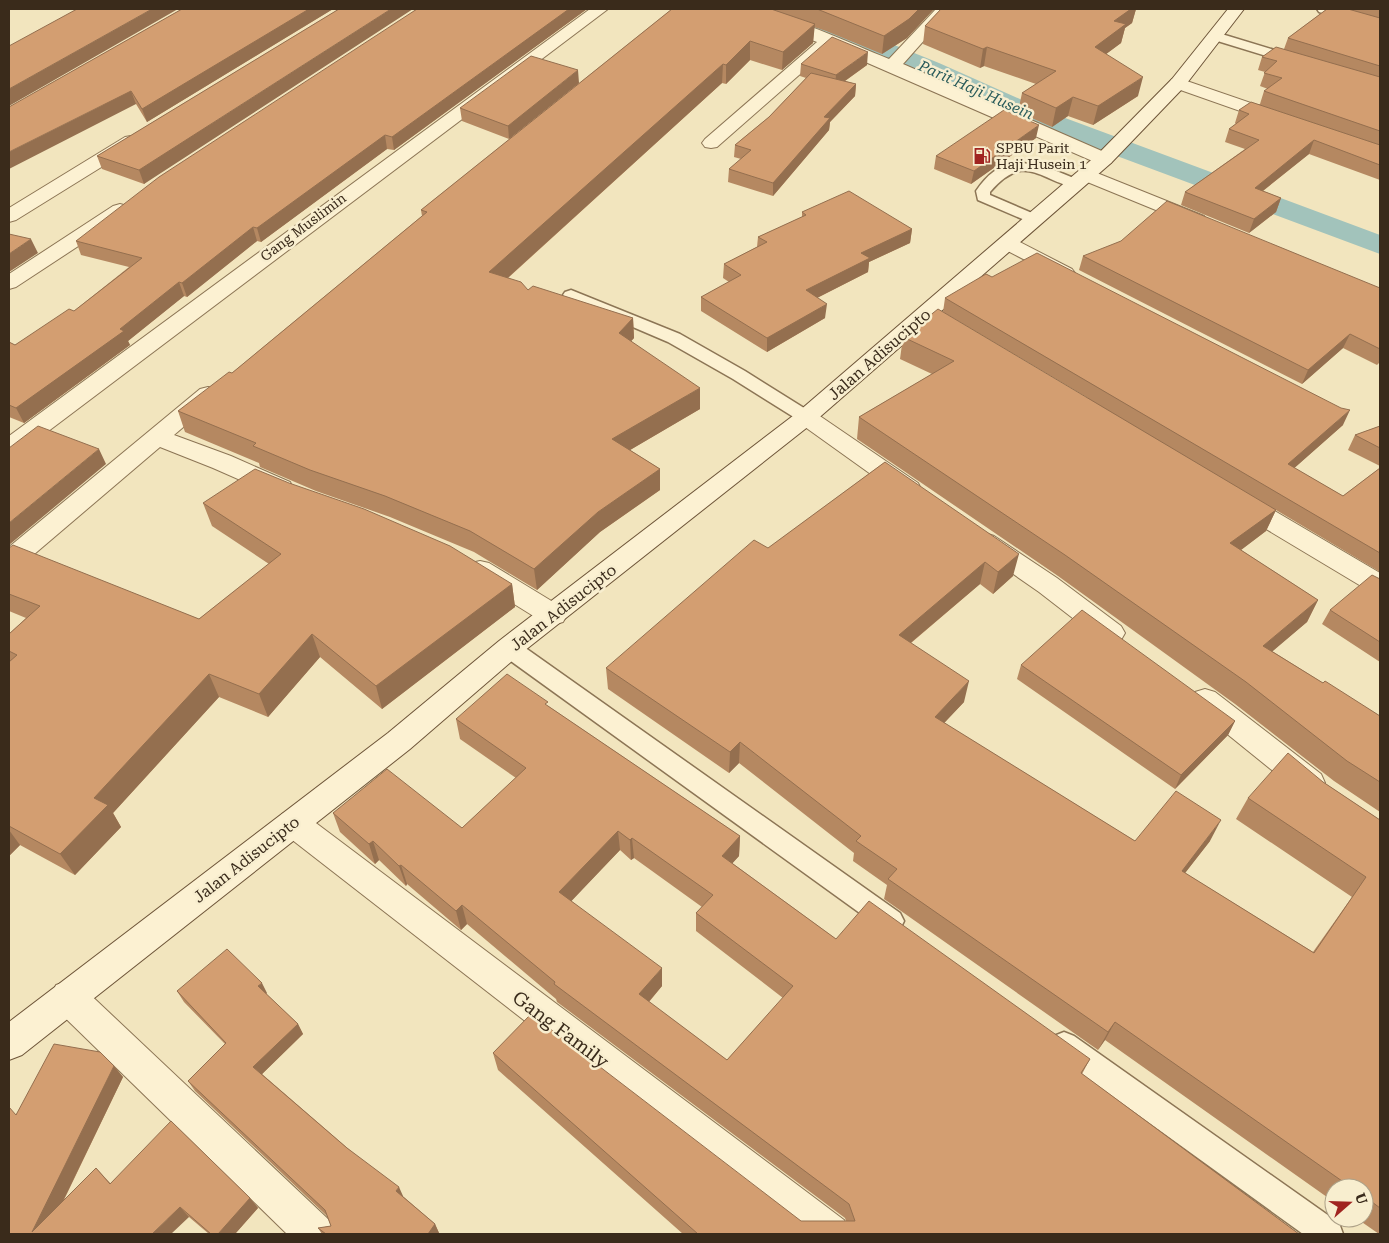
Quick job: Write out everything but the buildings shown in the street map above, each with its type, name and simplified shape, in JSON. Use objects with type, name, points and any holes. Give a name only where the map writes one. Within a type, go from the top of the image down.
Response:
[{"type":"street","name":"Gang Muslimin","points":[[9,448],[273,249],[600,9]]},
{"type":"street","points":[[722,9],[772,13],[828,41],[899,59],[1093,169],[1216,228]]},
{"type":"street","points":[[899,59],[944,9]]},
{"type":"street","points":[[1236,9],[1178,83],[1297,125]]},
{"type":"street","points":[[711,143],[828,41]]},
{"type":"street","name":"Jalan Adisucipto","points":[[9,1043],[399,740],[509,648],[806,417],[937,320],[1006,243],[1093,169],[1178,83]]},
{"type":"street","points":[[9,216],[144,133]]},
{"type":"street","points":[[9,283],[131,203]]},
{"type":"street","points":[[1006,243],[1086,284]]},
{"type":"street","points":[[9,561],[224,380]]},
{"type":"street","points":[[806,417],[929,503]]},
{"type":"street","points":[[155,437],[222,462],[306,499]]},
{"type":"street","points":[[1221,490],[1380,585]]},
{"type":"street","points":[[968,530],[1048,585],[1134,649]]},
{"type":"street","points":[[464,561],[553,615]]},
{"type":"street","points":[[1187,687],[1330,798]]},
{"type":"street","name":"Gang Family","points":[[293,823],[830,1234]]},
{"type":"street","points":[[68,997],[315,1234]]},
{"type":"lane","points":[[1323,9],[1380,27]]},
{"type":"lane","points":[[1215,36],[1304,63]]},
{"type":"lane","points":[[1034,219],[983,197],[982,191],[1008,168],[1093,169]]},
{"type":"lane","points":[[571,295],[674,338],[739,375],[806,417]]},
{"type":"lane","points":[[509,648],[913,938]]},
{"type":"lane","points":[[1043,1031],[1328,1234]]},
{"type":"waterway","name":"Parit Haji Husein","points":[[768,9],[868,43],[930,68],[1040,118],[1380,245]]},
{"type":"place","name":"SPBU Parit Haji Husein 1","points":[[982,156]]}]
